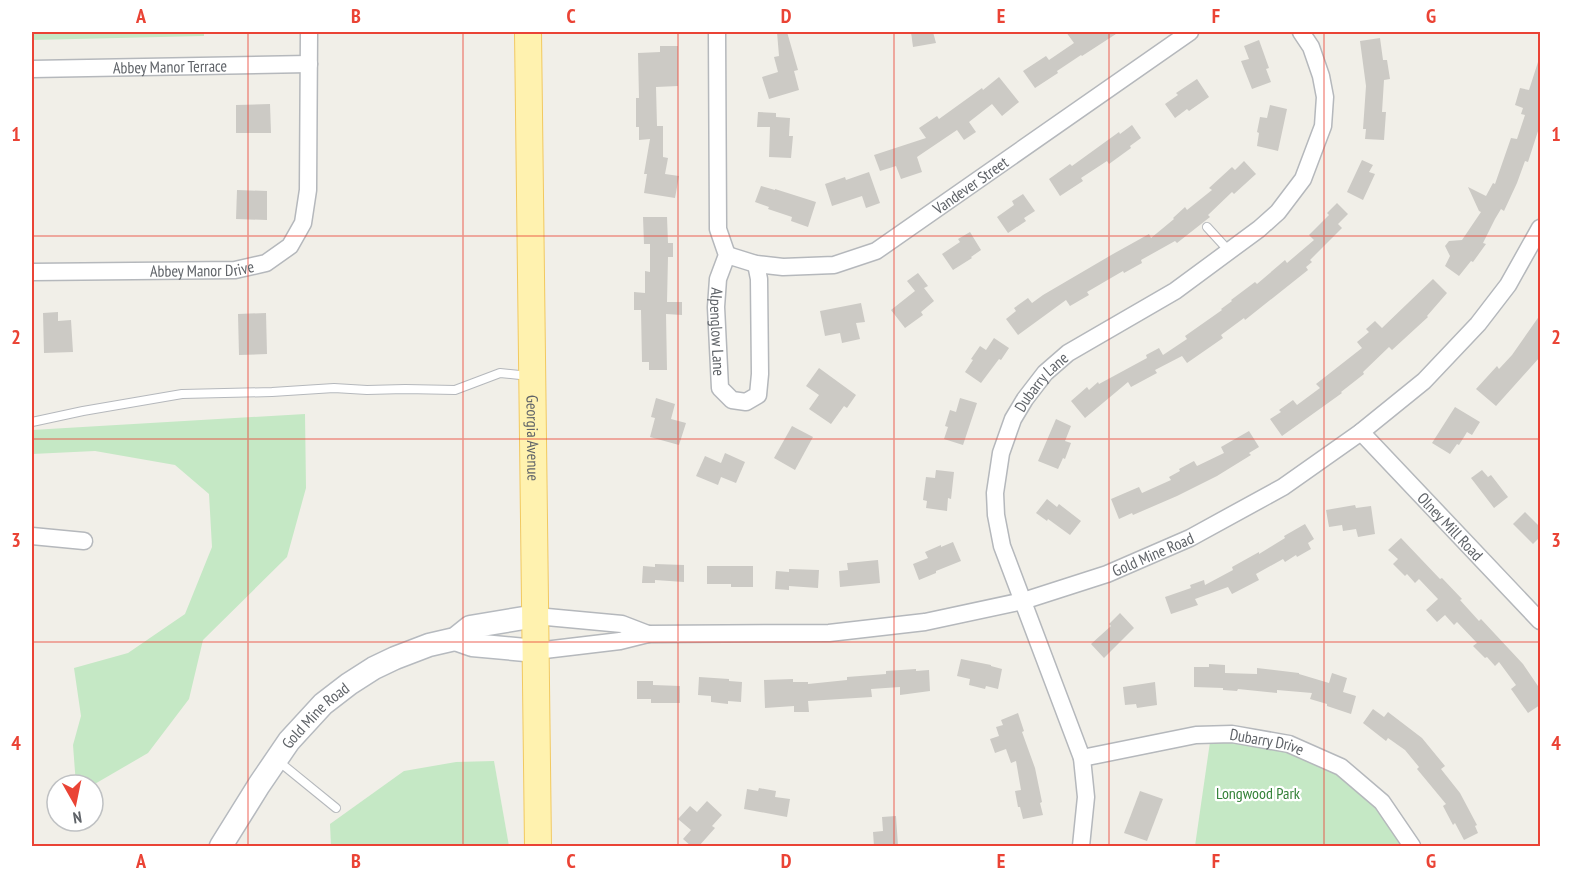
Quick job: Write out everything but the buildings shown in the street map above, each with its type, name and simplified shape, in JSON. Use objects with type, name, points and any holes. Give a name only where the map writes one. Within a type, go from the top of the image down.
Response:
[{"type":"main road","name":"Georgia Avenue","points":[[528,32],[538,846]]},
{"type":"street","name":"Abbey Manor Drive","points":[[32,272],[235,270],[266,263],[290,246],[303,223],[309,190],[309,32]]},
{"type":"street","points":[[717,32],[718,230],[728,255]]},
{"type":"street","name":"Vandever Street","points":[[728,255],[756,264],[783,267],[834,264],[876,251],[1190,32]]},
{"type":"street","name":"Dubarry Lane","points":[[1082,846],[1086,797],[1082,758],[1002,546],[996,515],[995,493],[1001,453],[1013,419],[1045,373],[1068,353],[1175,291],[1229,251],[1272,218],[1303,179],[1323,126],[1325,97],[1321,75],[1311,47],[1301,32]]},
{"type":"street","name":"Abbey Manor Terrace","points":[[32,69],[309,64]]},
{"type":"street","name":"Gold Mine Road","points":[[455,639],[472,645],[536,651],[620,641],[648,634],[830,633],[925,622],[1023,601],[1107,574],[1190,538],[1283,487],[1361,432],[1424,381],[1478,324],[1508,285],[1540,228]]},
{"type":"street","name":"Alpenglow Lane","points":[[728,255],[718,279],[716,307],[720,388],[732,400],[747,402],[758,395],[760,374],[759,279],[756,264]]},
{"type":"street","name":"Olney Mill Road","points":[[1361,432],[1540,621]]},
{"type":"street","points":[[32,536],[84,540]]},
{"type":"street","name":"Gold Mine Road","points":[[221,846],[276,759],[309,718],[349,684],[395,657],[455,639],[470,627],[536,616],[622,624],[648,634]]},
{"type":"street","name":"Dubarry Drive","points":[[1082,758],[1196,735],[1232,734],[1289,744],[1341,767],[1382,802],[1412,846]]},
{"type":"lane","points":[[1207,227],[1229,251]]},
{"type":"lane","points":[[32,422],[182,394],[333,388],[455,390],[500,373],[532,376]]},
{"type":"lane","points":[[276,759],[336,808]]},
{"type":"green space","points":[[32,32],[204,32],[204,36],[32,40]]},
{"type":"green space","points":[[305,414],[306,488],[287,557],[203,640],[189,699],[148,753],[105,778],[105,773],[75,773],[73,745],[81,716],[74,668],[128,653],[185,614],[212,547],[209,494],[175,465],[95,451],[32,454],[32,430]]},
{"type":"green space","name":"Longwood Park","points":[[1232,734],[1341,767],[1412,846],[1195,846],[1211,735]]},
{"type":"green space","points":[[494,761],[509,846],[331,846],[330,824],[404,771],[456,762]]}]
